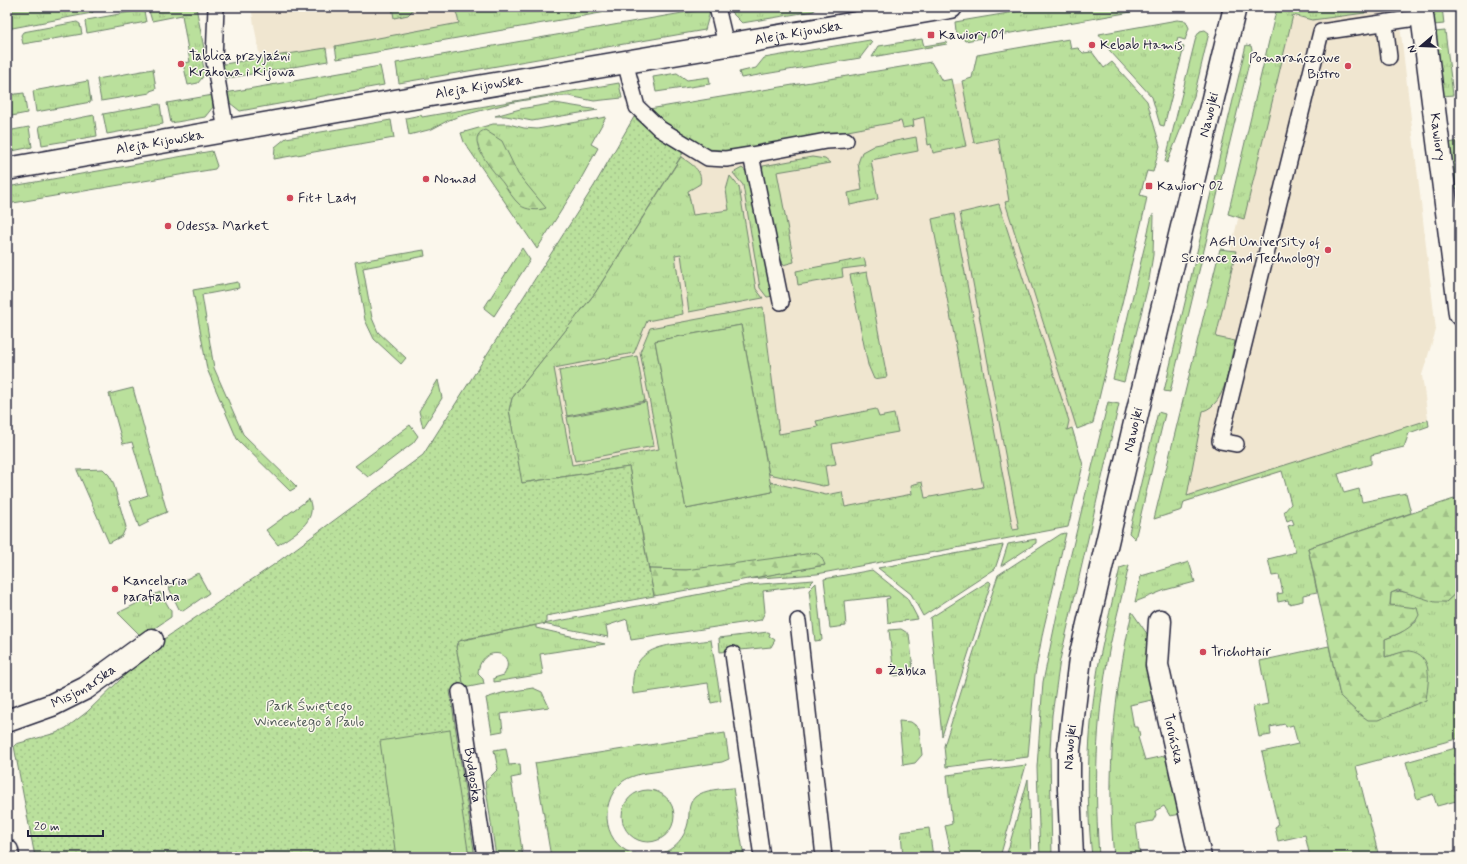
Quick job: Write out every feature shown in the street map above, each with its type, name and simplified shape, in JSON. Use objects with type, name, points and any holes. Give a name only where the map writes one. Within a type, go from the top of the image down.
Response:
[{"type":"street","name":"Aleja Kijowska","points":[[7,169],[951,7]]},
{"type":"street","name":"Nawojki","points":[[1072,857],[1068,789],[1069,750],[1080,658],[1235,7]]},
{"type":"street","name":"Kawiory","points":[[1422,12],[1460,314]]},
{"type":"street","name":"Toruńska","points":[[1160,621],[1157,666],[1200,857]]},
{"type":"street","name":"Misjonarska","points":[[7,721],[52,705],[86,688],[152,640]]},
{"type":"street","points":[[7,851],[8,857]]},
{"type":"lane","points":[[216,7],[214,62],[226,131]]},
{"type":"lane","points":[[718,7],[726,45]]},
{"type":"lane","points":[[1236,444],[1220,441],[1321,32],[1385,24],[1422,12]]},
{"type":"lane","points":[[1385,24],[1389,57]]},
{"type":"lane","points":[[625,62],[636,107],[660,129],[708,158],[726,159],[826,141],[846,140]]},
{"type":"lane","points":[[751,155],[781,302]]},
{"type":"lane","points":[[798,621],[824,857]]},
{"type":"lane","points":[[733,654],[762,857]]},
{"type":"lane","name":"Bydgoska","points":[[460,692],[485,857]]},
{"type":"shaded area","points":[[251,7],[579,7],[336,48],[260,59]]},
{"type":"shaded area","name":"AGH University of Science and Technology","points":[[1289,7],[1398,8],[1436,330],[1422,375],[1429,426],[1184,502],[1226,269]]},
{"type":"shaded area","points":[[1078,48],[1083,53],[1092,52],[1150,127],[1078,425],[1067,431],[1036,526],[654,596],[629,467],[521,483],[512,398],[595,293],[687,146],[908,93],[982,79]]},
{"type":"green space","points":[[7,7],[97,7],[92,13],[7,29]]},
{"type":"green space","points":[[196,7],[206,59],[202,59],[205,74],[198,83],[188,85],[183,63],[190,62],[182,15],[152,21],[149,11],[152,8]]},
{"type":"green space","points":[[392,7],[412,7],[412,11],[408,15],[394,18]]},
{"type":"green space","points":[[455,7],[635,7],[337,59],[335,46],[459,23]]},
{"type":"green space","points":[[726,7],[815,7],[814,11],[742,23]]},
{"type":"green space","points":[[1044,7],[1160,7],[965,41],[956,31],[955,22]]},
{"type":"green space","points":[[1277,7],[1364,7],[1365,13],[1312,20],[1293,15],[1244,219],[1228,214]]},
{"type":"green space","points":[[1432,7],[1442,7],[1444,24],[1434,25]]},
{"type":"green space","points":[[711,8],[705,30],[399,83],[396,63]]},
{"type":"green space","points":[[141,10],[144,11],[146,22],[87,33],[85,22],[87,20]]},
{"type":"green space","points":[[1177,20],[1186,21],[1189,28],[1185,40],[1178,38],[1176,45],[1184,47],[1164,126],[1160,125],[1152,97],[1110,51],[1099,34]]},
{"type":"green space","points":[[77,22],[80,24],[82,34],[23,44],[21,35],[23,32]]},
{"type":"green space","points":[[1205,30],[1209,33],[1194,96],[1167,163],[1165,162],[1196,37],[1200,31]]},
{"type":"green space","points":[[1445,31],[1453,95],[1443,96],[1435,32]]},
{"type":"green space","points":[[922,39],[924,46],[947,42],[947,44],[872,57],[879,46]]},
{"type":"green space","points":[[1069,39],[1071,49],[1078,48],[1083,53],[1092,52],[1104,68],[1112,62],[1147,101],[1160,146],[1153,172],[1147,171],[1140,195],[1147,197],[1144,212],[1093,423],[1077,429],[1005,202],[1009,201],[998,138],[974,143],[962,81],[972,78],[977,55]]},
{"type":"green space","points":[[870,40],[872,42],[860,58],[741,78],[739,72],[756,68],[764,58]]},
{"type":"green space","points":[[1246,45],[1251,46],[1252,50],[1170,392],[1164,391]]},
{"type":"green space","points":[[326,48],[328,61],[222,79],[222,65],[224,64]]},
{"type":"green space","points":[[931,62],[942,81],[952,79],[966,146],[933,153],[931,144],[928,145],[924,117],[913,120],[914,126],[903,128],[901,121],[736,152],[708,149],[665,122],[649,109]]},
{"type":"green space","points":[[380,66],[384,85],[240,111],[230,103],[225,93]]},
{"type":"green space","points":[[153,69],[156,89],[150,91],[150,93],[101,101],[97,79]]},
{"type":"green space","points":[[677,73],[687,80],[709,77],[710,84],[656,92],[653,77]]},
{"type":"green space","points":[[88,81],[91,102],[36,112],[33,91]]},
{"type":"green space","points":[[619,83],[622,98],[594,101],[569,96],[550,96],[514,102],[460,116],[432,129],[409,135],[406,118],[421,115],[422,117]]},
{"type":"green space","points":[[24,93],[27,113],[7,117],[7,95]]},
{"type":"green space","points":[[213,95],[213,107],[205,117],[171,123],[167,103]]},
{"type":"green space","points":[[555,103],[598,110],[532,121],[506,116],[495,116],[520,109]]},
{"type":"green space","points":[[160,104],[163,124],[107,134],[103,114]]},
{"type":"green space","points":[[94,115],[97,136],[42,145],[39,126]]},
{"type":"green space","points":[[606,117],[591,144],[598,148],[578,184],[537,249],[464,142],[461,133],[493,124],[509,124],[524,128],[537,129]]},
{"type":"green space","name":"Park Świętego Wincentego á Paulo","points":[[634,117],[656,136],[683,153],[595,293],[512,398],[509,410],[522,483],[629,467],[654,596],[546,616],[546,623],[461,640],[457,643],[456,647],[464,688],[450,691],[475,857],[35,857],[14,746],[16,744],[56,733],[66,728],[87,712],[158,643],[272,566],[423,455],[594,186]]},
{"type":"green space","points":[[391,120],[394,138],[274,159],[275,147],[286,138]]},
{"type":"green space","points":[[29,127],[32,147],[7,152],[7,131]]},
{"type":"green space","points":[[485,130],[502,141],[518,174],[546,208],[536,210],[522,207],[513,197],[488,164],[478,147],[477,140],[479,134]]},
{"type":"green space","points":[[916,137],[918,151],[871,160],[878,199],[850,205],[848,193],[862,190],[858,163],[862,152],[875,145]]},
{"type":"green space","points":[[1459,141],[1460,188],[1454,189],[1449,143]]},
{"type":"green space","points":[[212,151],[217,166],[215,169],[7,204],[7,187]]},
{"type":"green space","points":[[681,157],[698,171],[701,179],[700,184],[688,191],[693,215],[729,210],[726,190],[730,176],[739,187],[756,289],[763,298],[689,312],[681,254],[675,255],[683,314],[647,321],[634,353],[554,368],[572,465],[659,449],[640,352],[650,328],[763,307],[779,434],[818,427],[816,421],[876,409],[879,417],[894,414],[898,432],[832,444],[836,464],[825,466],[828,485],[823,486],[769,474],[741,325],[655,341],[686,509],[772,492],[770,482],[826,495],[842,492],[845,507],[912,494],[911,485],[922,482],[925,498],[983,487],[932,219],[954,214],[1013,530],[1019,529],[960,213],[999,204],[1069,421],[1067,430],[1072,428],[1083,465],[1068,527],[817,574],[747,579],[825,565],[686,570],[649,569],[629,467],[521,483],[509,410],[512,398],[595,293]]},
{"type":"green space","points":[[812,157],[825,159],[830,163],[777,172],[794,262],[783,265],[782,261],[779,261],[762,173],[763,166]]},
{"type":"green space","points":[[742,168],[749,174],[774,296],[767,297],[760,288],[743,185],[733,173]]},
{"type":"green space","points":[[1152,215],[1154,215],[1153,255],[1148,286],[1124,382],[1113,379]]},
{"type":"green space","points":[[522,248],[530,260],[494,316],[484,308]]},
{"type":"green space","points":[[1220,249],[1236,251],[1216,337],[1235,341],[1229,371],[1222,392],[1211,407],[1203,411],[1187,496],[1428,420],[1429,426],[1409,433],[1404,447],[1371,455],[1371,464],[1338,474],[1344,493],[1359,489],[1362,502],[1406,493],[1411,513],[1308,548],[1317,592],[1303,595],[1303,601],[1289,604],[1288,600],[1278,602],[1277,594],[1283,593],[1279,575],[1272,576],[1268,559],[1296,552],[1288,526],[1294,524],[1292,519],[1287,521],[1284,512],[1291,504],[1282,471],[1184,502],[1182,510],[1154,519]]},
{"type":"green space","points":[[424,250],[425,256],[363,268],[372,318],[378,332],[406,358],[401,364],[374,339],[365,320],[355,262]]},
{"type":"green space","points":[[864,258],[866,266],[842,269],[843,277],[798,285],[796,271]]},
{"type":"green space","points":[[867,272],[887,377],[874,379],[868,365],[850,275]]},
{"type":"green space","points":[[238,282],[239,288],[202,295],[214,368],[243,434],[297,487],[290,491],[237,439],[207,369],[193,290]]},
{"type":"green space","points":[[741,325],[772,492],[686,509],[655,341]]},
{"type":"green space","points":[[637,356],[645,401],[567,416],[559,371]]},
{"type":"green space","points":[[438,380],[442,398],[423,428],[419,411]]},
{"type":"green space","points":[[133,388],[167,512],[148,520],[149,522],[139,527],[130,501],[148,495],[132,442],[123,444],[109,394]]},
{"type":"green space","points":[[646,402],[654,446],[575,461],[567,417]]},
{"type":"green space","points":[[1108,402],[1119,404],[1060,660],[1052,715],[1050,752],[1052,857],[1040,857],[1037,767],[1043,682],[1061,595]]},
{"type":"green space","points":[[1158,412],[1165,414],[1135,539],[1129,533]]},
{"type":"green space","points":[[410,425],[418,436],[413,443],[368,477],[355,466]]},
{"type":"green space","points":[[103,469],[113,482],[126,527],[122,536],[109,543],[77,470]]},
{"type":"green space","points":[[309,499],[311,507],[308,521],[297,532],[278,545],[266,530]]},
{"type":"green space","points":[[1454,499],[1460,526],[1460,589],[1446,602],[1435,602],[1398,590],[1391,593],[1390,605],[1417,608],[1419,615],[1409,627],[1400,633],[1385,639],[1385,657],[1409,651],[1417,653],[1423,658],[1428,671],[1426,700],[1378,720],[1368,720],[1340,696],[1308,548]]},
{"type":"green space","points":[[1066,533],[1043,631],[1035,675],[1028,757],[946,767],[944,746],[998,575],[1061,534]]},
{"type":"green space","points":[[1036,539],[1036,543],[1001,566],[1008,544]]},
{"type":"green space","points":[[1003,545],[995,569],[923,616],[911,594],[878,568]]},
{"type":"green space","points":[[813,553],[820,555],[825,565],[654,596],[649,569],[686,570]]},
{"type":"green space","points":[[1189,562],[1195,582],[1165,590],[1135,602],[1141,576]]},
{"type":"green space","points":[[1129,565],[1107,661],[1099,721],[1097,811],[1099,857],[1092,857],[1088,782],[1090,731],[1096,682],[1100,657],[1120,568]]},
{"type":"green space","points":[[872,570],[907,598],[918,619],[888,623],[886,599],[890,598],[889,596],[844,601],[846,626],[830,628],[824,579]]},
{"type":"green space","points":[[198,573],[209,593],[183,611],[179,609],[169,588]]},
{"type":"green space","points":[[814,580],[809,585],[763,591],[765,612],[761,620],[631,640],[627,619],[606,626],[608,637],[543,624],[748,585]]},
{"type":"green space","points":[[989,581],[991,583],[942,736],[930,618]]},
{"type":"green space","points":[[816,583],[822,640],[815,641],[809,590]]},
{"type":"green space","points":[[1460,589],[1460,738],[1356,766],[1379,857],[1310,857],[1305,835],[1278,841],[1275,827],[1278,825],[1262,752],[1298,744],[1293,725],[1286,727],[1285,724],[1270,727],[1271,735],[1259,737],[1253,707],[1268,704],[1260,661],[1329,646],[1340,696],[1358,713],[1409,651],[1385,657],[1385,639],[1400,633],[1416,622],[1417,608],[1390,606],[1391,593],[1410,593],[1446,602]]},
{"type":"green space","points":[[160,592],[171,611],[171,617],[146,634],[140,635],[118,613]]},
{"type":"green space","points":[[1132,612],[1152,641],[1156,699],[1130,705],[1134,727],[1138,727],[1140,736],[1138,737],[1145,760],[1164,756],[1168,757],[1181,814],[1170,816],[1164,806],[1155,811],[1156,815],[1153,821],[1136,824],[1140,857],[1114,857],[1111,795],[1113,734],[1120,673]]},
{"type":"green space","points":[[536,625],[536,628],[605,644],[540,654],[543,674],[494,682],[494,678],[504,675],[507,666],[503,655],[491,654],[480,664],[478,674],[483,679],[484,684],[464,688],[456,647],[459,641]]},
{"type":"green space","points":[[901,629],[909,634],[913,669],[908,674],[894,676],[889,630]]},
{"type":"green space","points":[[770,633],[769,636],[775,640],[771,647],[720,652],[719,638]]},
{"type":"green space","points":[[711,640],[721,701],[711,703],[708,683],[633,694],[633,676],[637,664],[645,655],[655,649],[667,645]]},
{"type":"green space","points":[[533,688],[542,692],[549,707],[501,714],[503,731],[492,733],[486,698],[502,693]]},
{"type":"green space","points":[[899,721],[911,722],[919,728],[922,755],[915,763],[903,765]]},
{"type":"green space","points":[[450,730],[469,857],[396,857],[380,741]]},
{"type":"green space","points":[[725,733],[729,759],[722,762],[640,774],[623,781],[614,792],[609,802],[607,813],[608,824],[611,835],[617,844],[626,851],[647,856],[663,853],[676,845],[685,831],[688,823],[689,809],[692,800],[695,797],[703,792],[733,788],[744,857],[551,857],[535,763]]},
{"type":"green space","points":[[1459,747],[1460,800],[1437,806],[1433,794],[1417,799],[1406,762]]},
{"type":"green space","points":[[506,748],[509,765],[520,764],[521,776],[511,778],[523,857],[496,857],[485,782],[498,769],[494,750]]},
{"type":"green space","points":[[1026,765],[1000,857],[952,857],[945,826],[952,824],[947,775]]},
{"type":"green space","points":[[1028,779],[1031,857],[1006,857]]},
{"type":"green space","points":[[648,790],[658,792],[666,798],[672,806],[674,816],[672,826],[666,834],[658,840],[648,842],[638,840],[630,834],[624,826],[622,816],[624,806],[630,798],[638,792]]},
{"type":"green space","points":[[929,828],[933,857],[903,857],[901,832]]},
{"type":"place","name":"Kawiory 01","points":[[931,35]]},
{"type":"place","name":"Kebab Hamis","points":[[1092,45]]},
{"type":"place","name":"Tablica przyjaźni Krakowa i Kijowa","points":[[181,64]]},
{"type":"place","name":"Pomarańczowe Bistro","points":[[1348,66]]},
{"type":"place","name":"Nomad","points":[[426,179]]},
{"type":"place","name":"Kawiory 02","points":[[1149,186]]},
{"type":"place","name":"Fit+ Lady","points":[[290,198]]},
{"type":"place","name":"Odessa Market","points":[[168,226]]},
{"type":"place","name":"AGH University of Science and Technology","points":[[1328,250]]},
{"type":"place","name":"Kancelaria parafialna","points":[[115,589]]},
{"type":"place","name":"TrichoHair","points":[[1203,652]]},
{"type":"place","name":"Żabka","points":[[879,671]]}]
